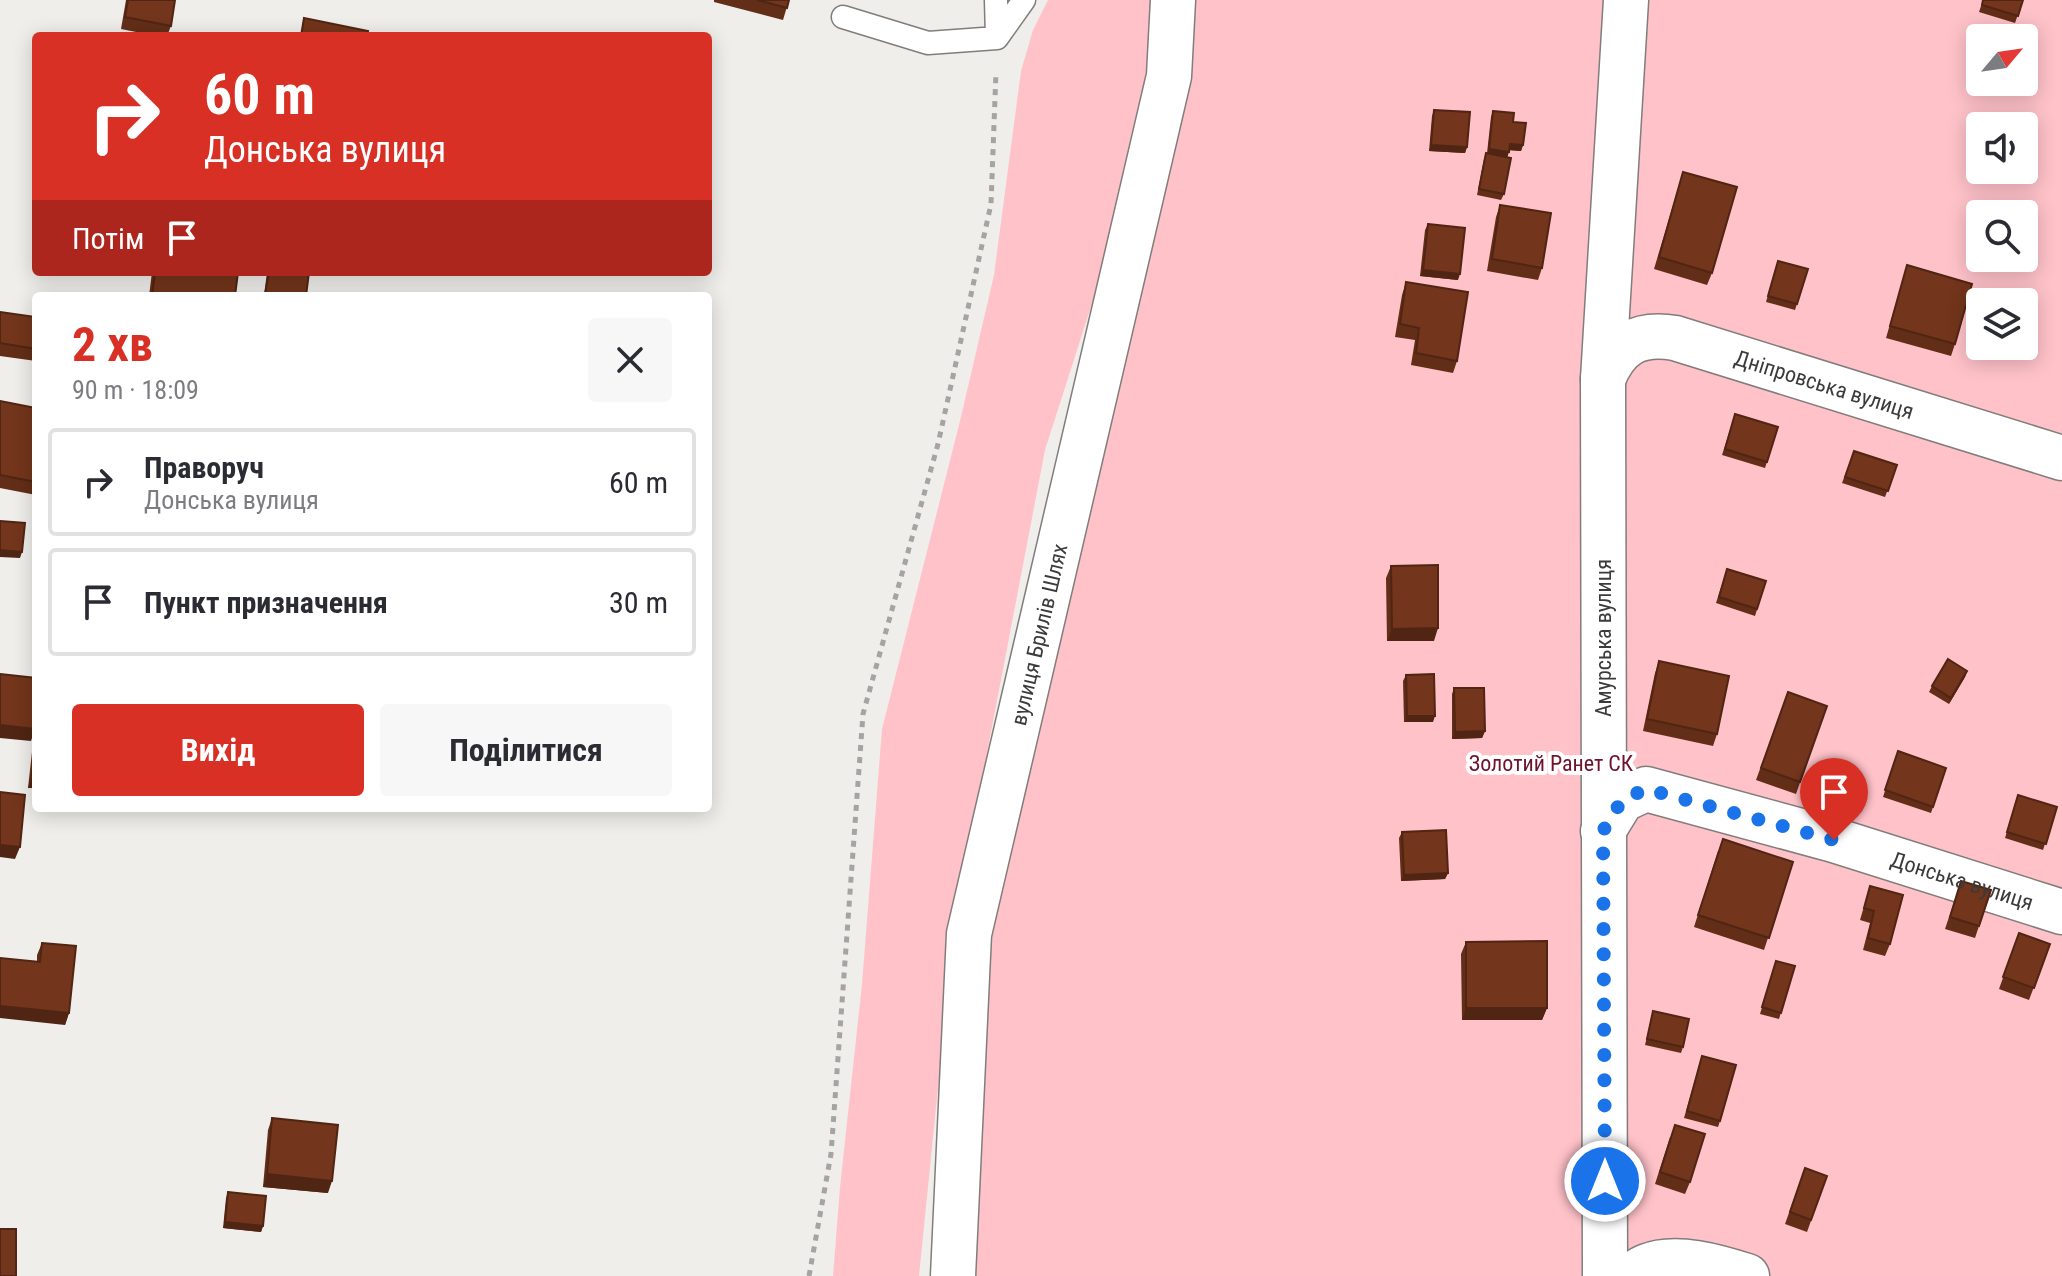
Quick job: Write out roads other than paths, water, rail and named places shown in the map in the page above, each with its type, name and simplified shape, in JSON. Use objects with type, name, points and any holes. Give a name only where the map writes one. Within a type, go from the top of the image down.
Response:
[{"type":"street","name":"вулиця Брилів Шлях","points":[[953,1276],[969,934],[1169,76],[1173,0]]},
{"type":"street","name":"Амурська вулиця","points":[[1605,1276],[1603,379],[1626,0]]},
{"type":"street","name":"Дніпровська вулиця","points":[[1603,379],[1610,362],[1622,348],[1638,338],[1657,335],[1675,338],[2062,458]]},
{"type":"street","name":"Донська вулиця","points":[[1603,831],[1622,800],[1646,789],[1834,840],[2062,912]]},
{"type":"street","points":[[1630,1276],[1648,1265],[1682,1261],[1716,1266],[1747,1276]]},
{"type":"lane","points":[[996,0],[997,38]]},
{"type":"lane","points":[[997,38],[1024,0]]},
{"type":"lane","points":[[843,17],[928,43],[997,38]]},
{"type":"park label","name":"Золотий Ранет СК","points":[[1551,763]]}]
